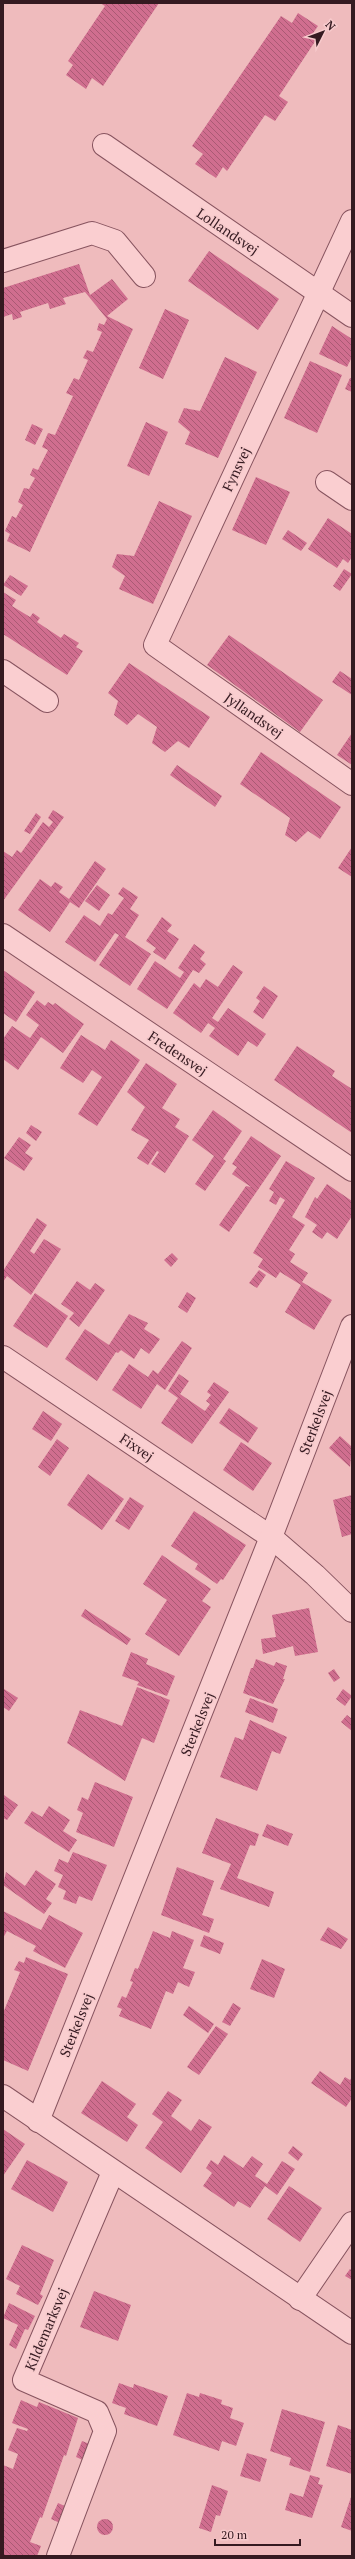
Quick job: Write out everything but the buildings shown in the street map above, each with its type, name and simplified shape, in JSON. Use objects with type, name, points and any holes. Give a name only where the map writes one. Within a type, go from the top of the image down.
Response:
[{"type":"street","name":"Lollandsvej","points":[[104,145],[352,316]]},
{"type":"street","name":"Fynsvej","points":[[155,645],[352,221]]},
{"type":"street","points":[[3,261],[92,233],[115,241],[144,276]]},
{"type":"street","points":[[326,482],[352,499]]},
{"type":"street","name":"Jyllandsvej","points":[[155,645],[352,784]]},
{"type":"street","points":[[3,671],[47,701]]},
{"type":"street","name":"Fredensvej","points":[[3,936],[352,1170]]},
{"type":"street","name":"Sterkelsvej","points":[[38,2121],[271,1537],[352,1326]]},
{"type":"street","name":"Fixvej","points":[[3,1357],[271,1537],[315,1575],[352,1611]]},
{"type":"street","points":[[3,2096],[112,2172],[352,2334]]},
{"type":"street","name":"Kildemarksvej","points":[[58,2556],[105,2431],[97,2412],[24,2380],[112,2172]]},
{"type":"street","points":[[300,2299],[352,2223]]}]
